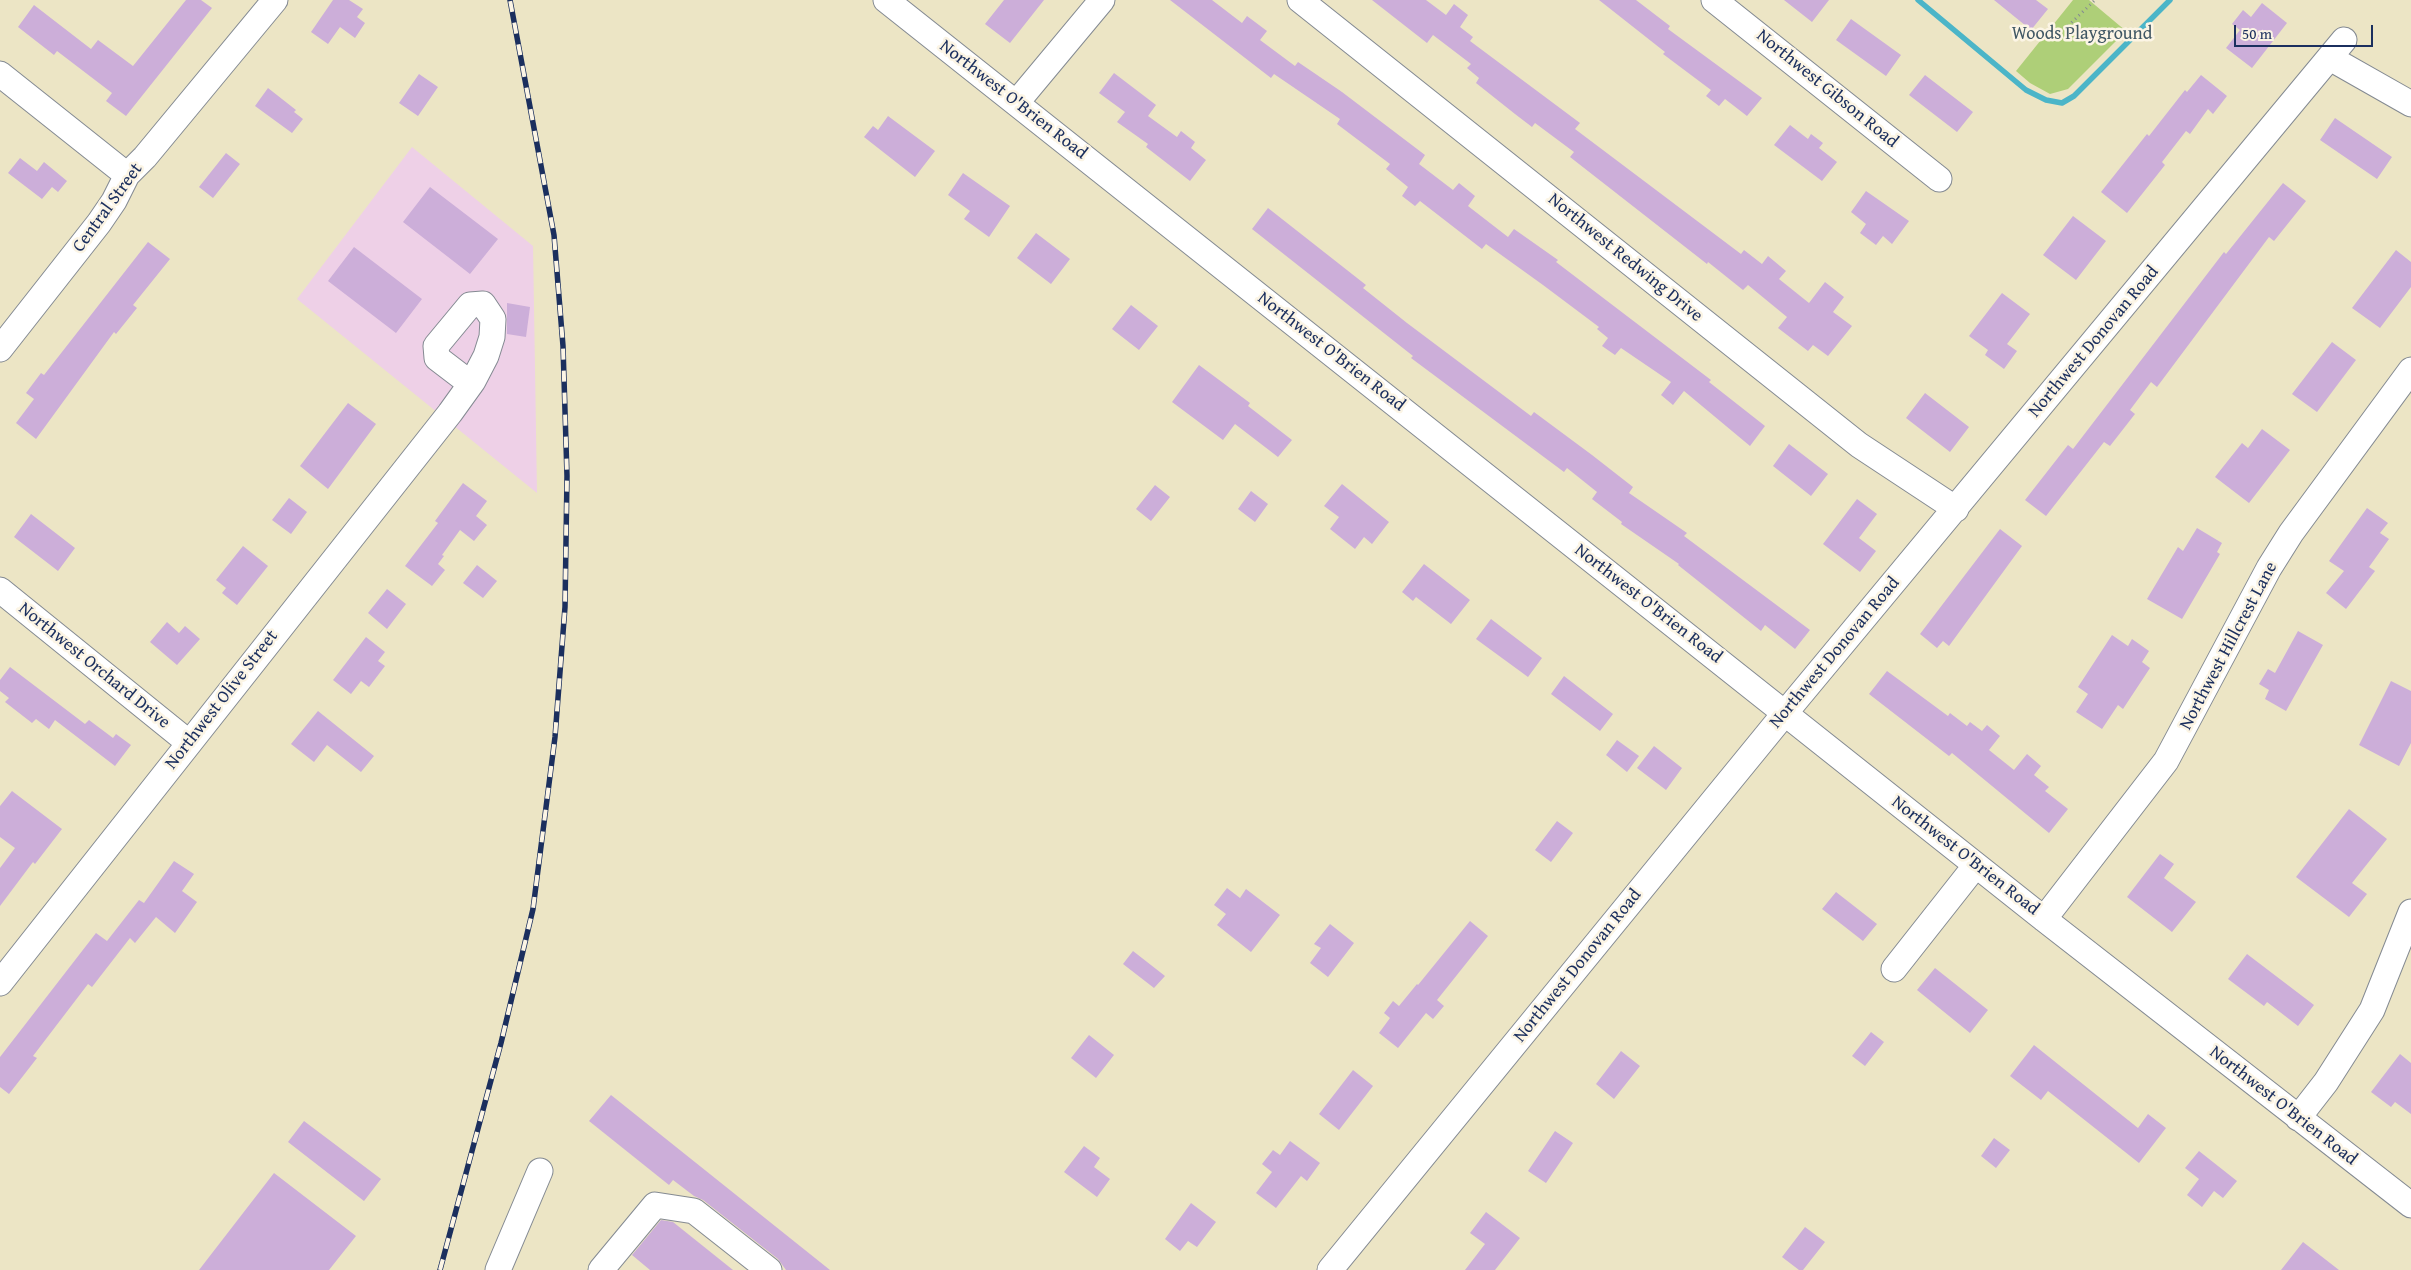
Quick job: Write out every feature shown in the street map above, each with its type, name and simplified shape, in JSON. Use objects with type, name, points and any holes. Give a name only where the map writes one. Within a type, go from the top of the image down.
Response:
[{"type":"street","name":"Central Street","points":[[0,350],[99,223],[114,201],[127,175],[145,157],[275,0]]},
{"type":"street","name":"Northwest O'Brien Road","points":[[886,0],[1017,102],[2044,919],[2411,1205]]},
{"type":"street","points":[[1017,102],[1102,0]]},
{"type":"street","name":"Northwest Redwing Drive","points":[[1300,0],[1859,444],[1956,509]]},
{"type":"street","name":"Northwest Gibson Road","points":[[1714,0],[1939,179]]},
{"type":"street","name":"Northwest Donovan Road","points":[[1330,1270],[1785,713],[2337,49],[2411,104]]},
{"type":"street","points":[[0,74],[127,175]]},
{"type":"street","name":"Northwest Hillcrest Lane","points":[[2044,919],[2166,761],[2269,568],[2291,533],[2411,370]]},
{"type":"street","name":"Northwest Olive Street","points":[[0,983],[471,384]]},
{"type":"street","name":"Northwest Orchard Drive","points":[[0,590],[188,742]]},
{"type":"street","points":[[1894,969],[1976,865]]},
{"type":"street","points":[[2298,1118],[2326,1082],[2372,1010],[2411,912]]},
{"type":"street","points":[[498,1270],[540,1171]]},
{"type":"street","points":[[601,1270],[655,1205],[694,1211],[769,1270]]},
{"type":"path","points":[[2068,26],[2095,0]]},
{"type":"shaded area","points":[[412,147],[533,246],[537,493],[297,299]]},
{"type":"green space","name":"Woods Playground","points":[[2073,0],[2089,0],[2126,31],[2068,89],[2050,94],[2030,83],[2016,71]]},
{"type":"building","points":[[186,0],[201,0],[212,8],[126,116],[106,101],[112,93],[57,51],[54,55],[18,27],[34,5],[91,49],[98,40],[133,66]]},
{"type":"building","points":[[333,0],[349,0],[363,9],[357,17],[365,23],[355,38],[340,27],[328,44],[311,32]]},
{"type":"building","points":[[1004,0],[1044,0],[1010,43],[985,24]]},
{"type":"building","points":[[1170,0],[1212,0],[1242,23],[1247,16],[1267,31],[1260,40],[1295,66],[1298,62],[1342,92],[1425,155],[1419,164],[1453,190],[1459,183],[1475,196],[1468,206],[1508,237],[1514,229],[1558,260],[1556,262],[1711,380],[1709,382],[1765,426],[1750,446],[1684,391],[1673,405],[1661,395],[1671,382],[1621,348],[1615,355],[1602,346],[1608,338],[1597,329],[1599,327],[1543,285],[1486,244],[1482,249],[1420,201],[1415,206],[1402,196],[1408,187],[1386,169],[1390,164],[1337,124],[1340,119],[1274,74],[1271,78]]},
{"type":"building","points":[[1372,0],[1426,0],[1446,15],[1454,4],[1468,15],[1460,27],[1473,37],[1470,41],[1580,123],[1575,129],[1741,254],[1744,250],[1762,264],[1768,256],[1786,271],[1779,279],[1809,303],[1825,282],[1844,297],[1833,312],[1852,326],[1828,356],[1813,345],[1808,351],[1778,328],[1787,317],[1748,285],[1743,290],[1708,262],[1707,264],[1570,157],[1574,152],[1535,123],[1532,127],[1515,114],[1476,83],[1479,78],[1467,68],[1471,64],[1433,35],[1427,43]]},
{"type":"building","points":[[1599,0],[1636,0],[1670,26],[1668,29],[1762,98],[1747,116],[1725,99],[1719,106],[1706,96],[1711,90],[1663,54],[1665,52]]},
{"type":"building","points":[[1784,0],[1829,0],[1812,22]]},
{"type":"building","points":[[1994,0],[2036,0],[2048,9],[2031,30]]},
{"type":"building","points":[[2262,3],[2287,23],[2252,68],[2226,48],[2240,30],[2232,24],[2243,10],[2251,17]]},
{"type":"building","points":[[1851,19],[1901,55],[1886,76],[1836,40]]},
{"type":"building","points":[[1114,73],[1156,105],[1148,116],[1177,137],[1181,131],[1195,142],[1191,148],[1206,160],[1190,181],[1146,147],[1148,144],[1117,122],[1125,112],[1099,93]]},
{"type":"building","points":[[419,74],[438,87],[418,116],[399,103]]},
{"type":"building","points":[[1925,75],[1973,112],[1957,132],[1909,95]]},
{"type":"building","points":[[2201,75],[2227,96],[2213,114],[2208,109],[2190,134],[2186,131],[2162,162],[2165,165],[2127,213],[2101,192],[2147,134],[2149,136],[2185,90],[2187,92]]},
{"type":"building","points":[[268,88],[296,110],[294,112],[303,119],[292,133],[255,106]]},
{"type":"building","points":[[888,116],[935,151],[915,177],[864,137],[873,126],[878,130]]},
{"type":"building","points":[[2335,118],[2392,157],[2377,179],[2320,140]]},
{"type":"building","points":[[1790,125],[1808,139],[1811,134],[1823,143],[1819,148],[1837,162],[1822,181],[1774,145]]},
{"type":"building","points":[[226,153],[240,164],[213,198],[199,187]]},
{"type":"building","points":[[20,158],[37,171],[44,162],[67,181],[58,192],[52,187],[42,199],[8,173]]},
{"type":"building","points":[[963,173],[1010,206],[989,237],[964,219],[970,211],[948,195]]},
{"type":"building","points":[[2283,183],[2306,201],[2274,241],[2269,237],[2157,387],[2151,382],[2130,410],[2135,414],[2110,446],[2104,442],[2046,516],[2025,500],[2068,445],[2073,449],[2224,252],[2226,254]]},
{"type":"building","points":[[430,187],[498,239],[470,274],[403,222]]},
{"type":"building","points":[[1866,191],[1909,221],[1892,244],[1883,236],[1876,245],[1860,233],[1866,224],[1851,212]]},
{"type":"building","points":[[1268,208],[1366,285],[1363,288],[1407,323],[1531,416],[1534,412],[1592,455],[1633,487],[1629,493],[1687,533],[1684,536],[1810,630],[1795,649],[1765,625],[1761,631],[1679,564],[1621,524],[1622,522],[1592,499],[1597,492],[1567,468],[1564,472],[1411,358],[1413,356],[1252,229]]},
{"type":"building","points":[[2073,216],[2106,241],[2076,280],[2043,255]]},
{"type":"building","points":[[1036,233],[1070,259],[1051,284],[1017,258]]},
{"type":"building","points":[[148,242],[170,259],[133,305],[137,308],[116,334],[114,332],[36,439],[16,423],[34,399],[26,393],[41,373],[44,375]]},
{"type":"building","points":[[354,247],[422,299],[396,333],[328,281]]},
{"type":"building","points":[[2396,250],[2411,262],[2411,287],[2380,328],[2352,308]]},
{"type":"building","points":[[2002,293],[2030,314],[2007,344],[2017,351],[2004,369],[1985,355],[1988,350],[1969,336]]},
{"type":"building","points":[[507,303],[530,307],[526,337],[507,334]]},
{"type":"building","points":[[1131,305],[1158,326],[1139,350],[1112,329]]},
{"type":"building","points":[[2332,342],[2356,360],[2317,412],[2292,394]]},
{"type":"building","points":[[1199,365],[1250,403],[1248,406],[1292,440],[1278,457],[1235,424],[1223,440],[1172,402]]},
{"type":"building","points":[[1925,393],[1969,427],[1950,452],[1906,418]]},
{"type":"building","points":[[348,403],[376,424],[328,489],[300,466]]},
{"type":"building","points":[[2262,429],[2290,450],[2249,503],[2215,477],[2242,443],[2248,448]]},
{"type":"building","points":[[1789,444],[1828,474],[1811,496],[1773,466]]},
{"type":"building","points":[[463,483],[487,501],[476,516],[487,525],[474,541],[460,530],[442,555],[444,556],[438,564],[445,570],[432,586],[405,566],[438,523],[435,521]]},
{"type":"building","points":[[1342,484],[1389,522],[1372,544],[1364,537],[1355,549],[1330,529],[1339,517],[1324,506]]},
{"type":"building","points":[[1155,485],[1170,497],[1151,521],[1136,509]]},
{"type":"building","points":[[1251,491],[1268,504],[1255,522],[1238,509]]},
{"type":"building","points":[[289,498],[307,512],[291,534],[272,520]]},
{"type":"building","points":[[1857,499],[1877,514],[1859,538],[1876,551],[1860,572],[1823,544]]},
{"type":"building","points":[[2367,508],[2388,523],[2380,533],[2389,539],[2369,567],[2375,571],[2346,609],[2326,593],[2344,571],[2329,561]]},
{"type":"building","points":[[31,514],[75,548],[58,571],[14,537]]},
{"type":"building","points":[[2197,528],[2222,543],[2217,552],[2220,554],[2182,619],[2147,599],[2178,547],[2183,551]]},
{"type":"building","points":[[2000,529],[2022,546],[1949,646],[1943,641],[1937,648],[1920,634]]},
{"type":"building","points":[[243,546],[268,566],[237,605],[222,593],[226,588],[216,580]]},
{"type":"building","points":[[1424,564],[1470,600],[1451,624],[1416,597],[1413,601],[1402,592]]},
{"type":"building","points":[[477,565],[497,581],[483,598],[463,583]]},
{"type":"building","points":[[387,589],[406,604],[387,629],[368,613]]},
{"type":"building","points":[[1491,619],[1542,658],[1528,677],[1476,639]]},
{"type":"building","points":[[167,622],[179,633],[185,626],[200,639],[177,665],[150,642]]},
{"type":"building","points":[[2298,631],[2323,645],[2286,711],[2265,699],[2269,690],[2259,684],[2268,669],[2275,673]]},
{"type":"building","points":[[2112,635],[2128,646],[2132,639],[2149,651],[2142,662],[2150,668],[2123,709],[2118,705],[2102,729],[2076,712],[2088,694],[2078,687]]},
{"type":"building","points":[[366,637],[385,652],[378,661],[385,666],[369,687],[361,681],[351,694],[333,680]]},
{"type":"building","points":[[10,667],[85,724],[89,720],[113,738],[116,734],[131,745],[115,766],[55,720],[49,729],[36,719],[32,723],[5,702],[9,698],[0,691],[0,680]]},
{"type":"building","points":[[1887,671],[1948,716],[1950,713],[1967,726],[1970,722],[1982,731],[1987,725],[2000,736],[1989,750],[2014,770],[2027,754],[2041,766],[2034,775],[2049,787],[2045,791],[2068,809],[2049,833],[1952,753],[1949,756],[1869,694]]},
{"type":"building","points":[[1564,676],[1613,714],[1600,731],[1551,694]]},
{"type":"building","points":[[2391,681],[2411,691],[2411,743],[2399,766],[2359,745]]},
{"type":"building","points":[[318,711],[374,756],[361,772],[327,745],[314,762],[291,744]]},
{"type":"building","points":[[1617,740],[1639,756],[1627,772],[1606,755]]},
{"type":"building","points":[[1654,746],[1682,768],[1666,790],[1637,768]]},
{"type":"building","points":[[12,791],[62,829],[35,864],[33,862],[0,906],[0,868],[15,848],[0,837],[0,806]]},
{"type":"building","points":[[2349,809],[2387,839],[2352,883],[2367,894],[2349,917],[2296,877]]},
{"type":"building","points":[[1557,821],[1573,833],[1551,862],[1535,850]]},
{"type":"building","points":[[2160,854],[2174,864],[2164,878],[2196,902],[2172,932],[2127,897]]},
{"type":"building","points":[[174,861],[194,874],[182,891],[197,902],[175,933],[156,917],[135,943],[130,938],[92,987],[88,984],[33,1056],[37,1058],[9,1094],[0,1087],[0,1057],[96,933],[107,941],[139,900],[144,903]]},
{"type":"building","points":[[1227,888],[1240,898],[1246,889],[1280,915],[1251,952],[1217,925],[1226,914],[1214,905]]},
{"type":"building","points":[[1836,892],[1877,924],[1863,941],[1822,909]]},
{"type":"building","points":[[1470,921],[1488,936],[1437,1000],[1444,1006],[1433,1019],[1426,1013],[1398,1048],[1379,1033],[1390,1018],[1384,1013],[1393,1001],[1399,1006]]},
{"type":"building","points":[[1330,924],[1354,943],[1328,977],[1310,963],[1321,948],[1314,944]]},
{"type":"building","points":[[1133,951],[1165,976],[1154,988],[1123,964]]},
{"type":"building","points":[[2247,954],[2314,1005],[2298,1026],[2267,1002],[2264,1006],[2228,979]]},
{"type":"building","points":[[1935,968],[1988,1010],[1970,1033],[1917,990]]},
{"type":"building","points":[[1871,1032],[1884,1042],[1865,1066],[1852,1056]]},
{"type":"building","points":[[1089,1035],[1114,1055],[1096,1078],[1071,1058]]},
{"type":"building","points":[[2034,1045],[2138,1128],[2148,1114],[2166,1128],[2139,1163],[2048,1091],[2041,1100],[2010,1076]]},
{"type":"building","points":[[1621,1051],[1640,1066],[1614,1099],[1596,1084]]},
{"type":"building","points":[[2400,1054],[2411,1063],[2411,1114],[2395,1102],[2391,1107],[2371,1092]]},
{"type":"building","points":[[1353,1070],[1373,1086],[1339,1130],[1319,1114]]},
{"type":"building","points":[[611,1095],[830,1270],[786,1270],[778,1259],[703,1200],[694,1196],[673,1180],[669,1185],[589,1121]]},
{"type":"building","points":[[304,1121],[381,1179],[364,1201],[288,1142]]},
{"type":"building","points":[[1555,1131],[1573,1143],[1546,1183],[1528,1171]]},
{"type":"building","points":[[1994,1138],[2010,1150],[1996,1168],[1981,1156]]},
{"type":"building","points":[[1290,1141],[1320,1163],[1307,1181],[1301,1176],[1276,1208],[1256,1193],[1272,1172],[1262,1164],[1273,1150],[1280,1155]]},
{"type":"building","points":[[1084,1146],[1100,1158],[1094,1167],[1110,1179],[1097,1197],[1064,1172]]},
{"type":"building","points":[[2199,1151],[2237,1181],[2223,1198],[2214,1191],[2202,1207],[2187,1195],[2199,1179],[2185,1168]]},
{"type":"building","points":[[274,1173],[356,1236],[329,1270],[199,1270]]},
{"type":"building","points":[[1191,1203],[1216,1222],[1197,1247],[1188,1241],[1180,1251],[1165,1239]]},
{"type":"building","points":[[1486,1212],[1520,1238],[1495,1270],[1465,1270],[1485,1244],[1470,1233]]},
{"type":"building","points":[[661,1220],[673,1222],[733,1270],[650,1270],[632,1255]]},
{"type":"building","points":[[1805,1227],[1825,1242],[1803,1270],[1799,1270],[1782,1257]]},
{"type":"building","points":[[2303,1242],[2339,1270],[2281,1270]]},
{"type":"waterway","points":[[1918,0],[2026,90],[2046,100],[2062,103],[2074,96],[2170,0]]},
{"type":"railway","points":[[440,1270],[501,1043],[533,909],[555,737],[565,607],[567,476],[563,346],[554,235],[510,0]]}]
